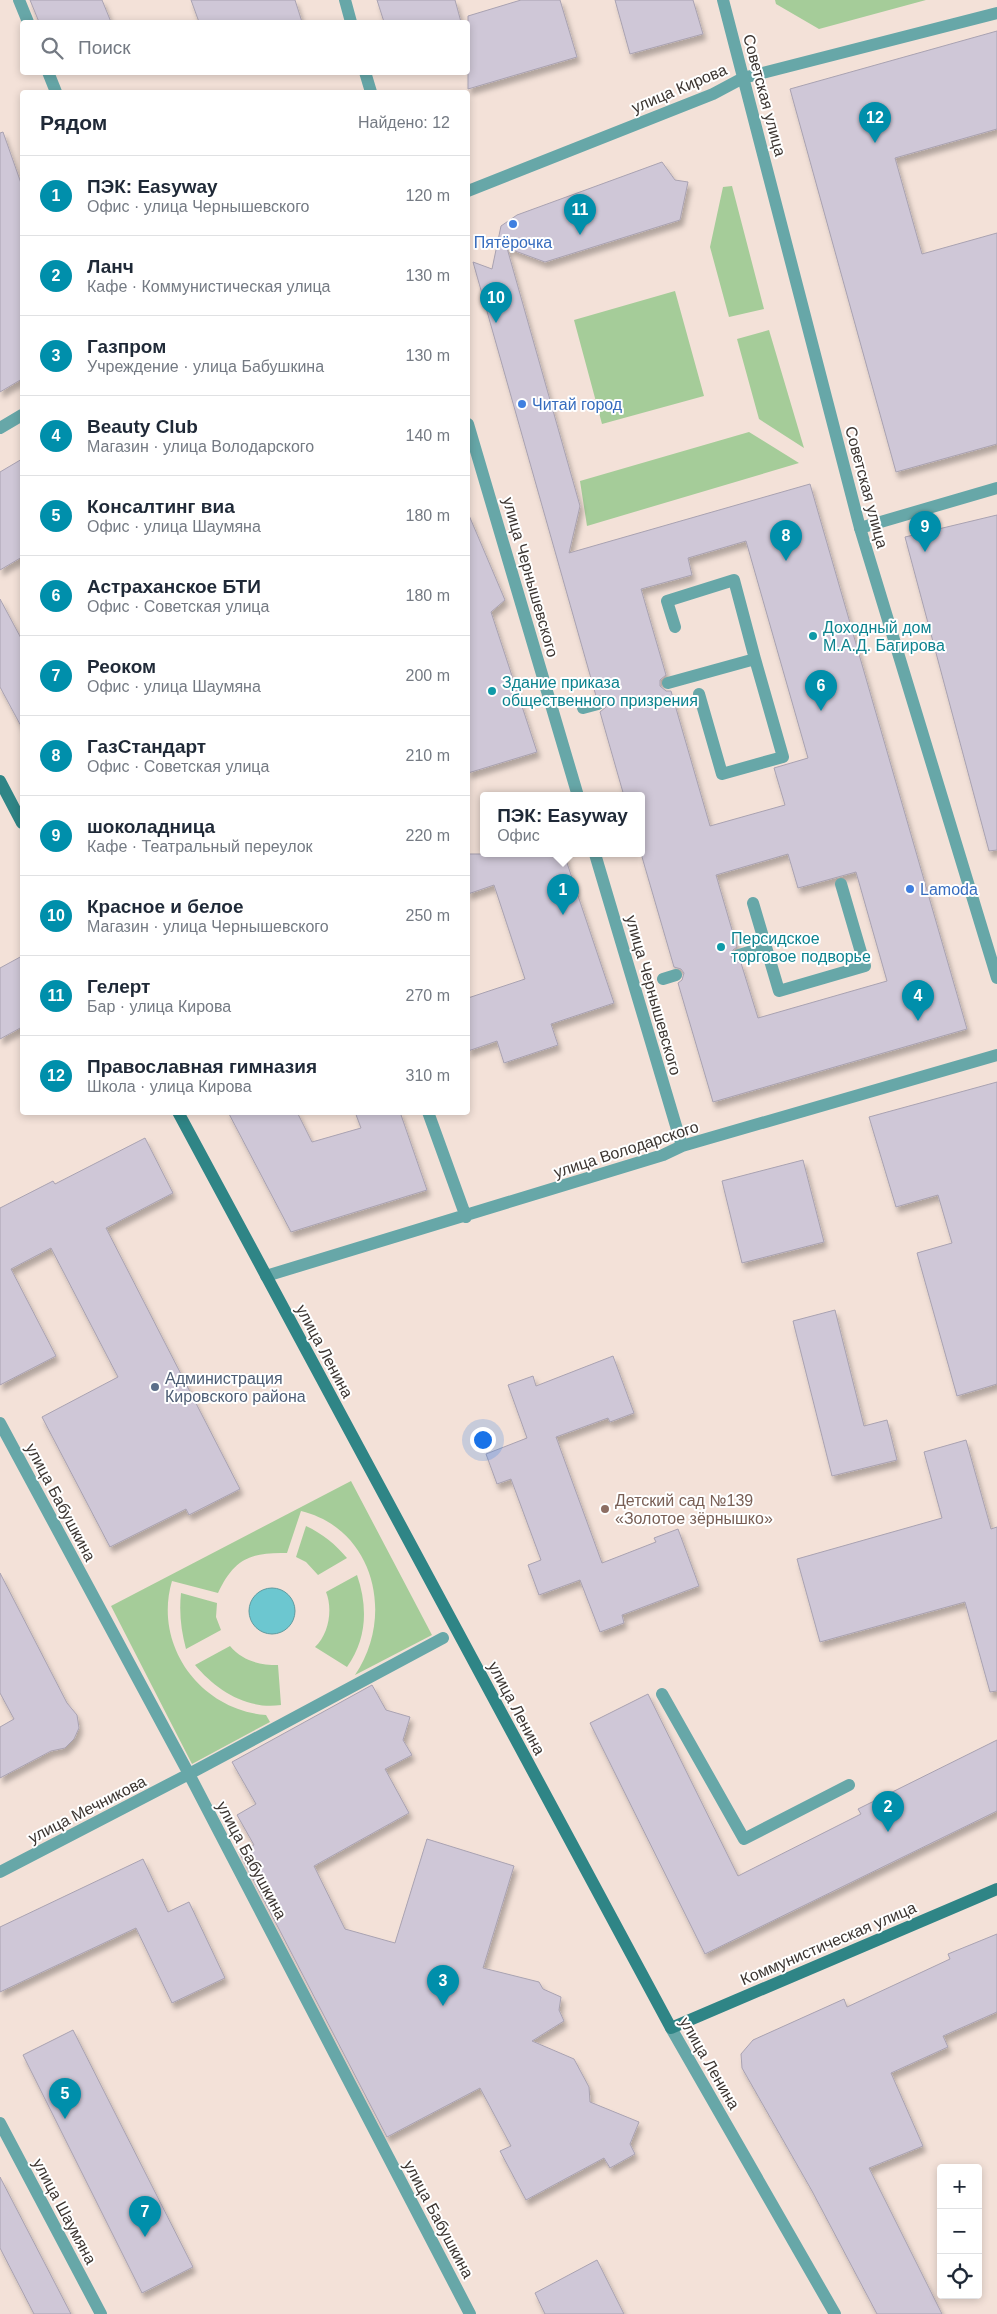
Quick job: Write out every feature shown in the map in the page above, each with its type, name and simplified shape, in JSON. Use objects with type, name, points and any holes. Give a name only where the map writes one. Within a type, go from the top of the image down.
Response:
[{"type":"main road","points":[[0,781],[20,819]]},
{"type":"main road","name":"улица Ленина","points":[[180,1115],[671,2028]]},
{"type":"main road","name":"Коммунистическая улица","points":[[671,2028],[997,1889]]},
{"type":"street","points":[[19,0],[27,20]]},
{"type":"street","points":[[345,0],[351,20]]},
{"type":"street","name":"Советская улица","points":[[723,0],[860,528],[997,978]]},
{"type":"street","name":"улица Кирова","points":[[470,190],[713,94],[743,78],[997,13]]},
{"type":"street","points":[[49,75],[55,90]]},
{"type":"street","points":[[366,75],[370,90]]},
{"type":"street","points":[[0,428],[20,416]]},
{"type":"street","name":"улица Чернышевского","points":[[470,431],[577,792]]},
{"type":"street","points":[[860,528],[997,488]]},
{"type":"street","points":[[675,627],[667,601],[734,580],[784,757],[722,774],[699,694]]},
{"type":"street","points":[[668,683],[755,659]]},
{"type":"street","points":[[583,708],[598,704]]},
{"type":"street","name":"улица Чернышевского","points":[[597,857],[682,1146]]},
{"type":"street","points":[[753,903],[779,991],[865,966],[841,884]]},
{"type":"street","points":[[739,955],[766,947]]},
{"type":"street","points":[[663,979],[676,975]]},
{"type":"street","name":"улица Володарского","points":[[266,1276],[466,1217],[663,1155],[682,1146],[997,1055]]},
{"type":"street","points":[[429,1115],[466,1217]]},
{"type":"street","name":"улица Бабушкина","points":[[0,1422],[189,1774],[470,2314]]},
{"type":"street","name":"улица Мечникова","points":[[0,1872],[189,1774],[443,1638]]},
{"type":"street","points":[[662,1694],[744,1839],[849,1785]]},
{"type":"street","name":"улица Ленина","points":[[671,2028],[835,2314]]},
{"type":"street","name":"улица Шаумяна","points":[[0,2123],[100,2314]]},
{"type":"green space","points":[[775,0],[926,0],[819,29],[776,4]]},
{"type":"green space","points":[[732,186],[764,309],[729,317],[710,247],[723,187]]},
{"type":"green space","points":[[675,291],[704,396],[602,424],[574,320]]},
{"type":"green space","points":[[769,330],[804,448],[759,419],[737,339]]},
{"type":"green space","points":[[749,432],[799,463],[587,526],[580,481]]},
{"type":"green space","points":[[351,1481],[432,1635],[355,1675],[367,1652],[374,1627],[375,1602],[371,1578],[361,1556],[346,1536],[326,1521],[301,1511],[287,1553],[263,1554],[245,1560],[230,1572],[218,1593],[172,1581],[168,1605],[169,1628],[176,1650],[187,1670],[202,1687],[221,1701],[242,1710],[266,1715],[270,1722],[192,1764],[111,1606]]},
{"type":"green space","points":[[306,1526],[318,1532],[347,1558],[318,1575],[306,1562],[296,1557]]},
{"type":"green space","points":[[357,1575],[363,1599],[364,1622],[359,1645],[347,1667],[315,1647],[324,1635],[328,1621],[329,1606],[326,1592]]},
{"type":"green space","points":[[181,1593],[217,1603],[216,1617],[221,1630],[186,1649],[181,1621]]},
{"type":"green space","points":[[230,1646],[246,1659],[264,1664],[278,1665],[281,1705],[268,1706],[256,1704],[233,1696],[222,1690],[195,1665]]},
{"type":"water","points":[[277,1588],[281,1589],[291,1598],[294,1602],[294,1620],[285,1630],[277,1634],[267,1634],[259,1630],[250,1620],[249,1606],[253,1598],[263,1589]]},
{"type":"building","points":[[30,0],[102,0],[110,20],[38,20]]},
{"type":"building","points":[[191,0],[295,0],[301,20],[198,20]]},
{"type":"building","points":[[377,0],[455,0],[460,20],[383,20]]},
{"type":"building","points":[[521,0],[560,0],[577,57],[468,89],[468,75],[470,75],[470,20],[468,20],[468,16]]},
{"type":"building","points":[[615,0],[693,0],[703,34],[630,54]]},
{"type":"building","points":[[997,31],[997,129],[895,158],[922,254],[997,233],[997,444],[896,472],[790,89]]},
{"type":"building","points":[[3,132],[20,180],[20,380],[0,392],[0,133]]},
{"type":"building","points":[[662,162],[675,180],[688,182],[680,220],[545,262],[507,248],[580,506],[569,553],[810,484],[967,1029],[713,1102],[678,983],[682,980],[684,973],[681,969],[674,967],[642,857],[645,857],[645,792],[623,792],[600,712],[606,707],[606,701],[601,696],[596,696],[473,262],[492,269],[501,226],[517,215]],"holes":[[[746,541],[808,758],[774,768],[785,805],[710,826],[671,691],[666,691],[660,686],[660,680],[666,675],[641,589],[692,575],[688,558]],[[788,854],[798,888],[856,872],[887,981],[758,1018],[741,963],[734,961],[731,957],[733,950],[737,947],[716,875]]]},
{"type":"building","points":[[20,460],[20,558],[0,570],[0,472]]},
{"type":"building","points":[[997,515],[997,850],[989,851],[905,537]]},
{"type":"building","name":"Здание приказа общественного призрения","points":[[470,518],[505,600],[491,612],[537,752],[470,772]]},
{"type":"building","points":[[0,599],[20,636],[20,724],[0,687]]},
{"type":"building","points":[[470,854],[480,854],[480,857],[565,857],[614,1003],[551,1024],[558,1045],[504,1063],[497,1041],[470,1050],[470,997],[525,979],[494,885],[470,893]]},
{"type":"building","points":[[20,957],[20,1028],[0,1039],[0,968]]},
{"type":"building","points":[[997,1082],[997,1384],[957,1396],[917,1253],[952,1243],[938,1195],[896,1207],[869,1117]]},
{"type":"building","points":[[230,1115],[298,1115],[312,1142],[361,1128],[356,1115],[401,1115],[427,1190],[291,1232]]},
{"type":"building","points":[[145,1138],[173,1193],[106,1228],[240,1489],[189,1515],[186,1509],[110,1547],[42,1417],[118,1377],[51,1248],[11,1269],[56,1356],[0,1385],[0,1208],[53,1181],[55,1184]]},
{"type":"building","points":[[803,1160],[824,1242],[742,1263],[722,1181]]},
{"type":"building","points":[[835,1310],[864,1426],[887,1420],[897,1460],[832,1476],[793,1321]]},
{"type":"building","points":[[613,1356],[634,1413],[610,1422],[608,1418],[556,1437],[602,1563],[656,1542],[654,1538],[678,1529],[699,1586],[622,1615],[624,1623],[600,1632],[580,1580],[539,1595],[528,1565],[541,1560],[511,1479],[497,1484],[486,1454],[527,1438],[508,1385],[533,1376],[536,1386]]},
{"type":"building","points":[[966,1440],[991,1529],[997,1527],[997,1691],[990,1692],[965,1602],[820,1642],[797,1559],[942,1518],[924,1452]]},
{"type":"building","points":[[0,1573],[67,1703],[77,1715],[79,1728],[74,1739],[65,1748],[51,1751],[0,1778],[0,1727],[14,1719],[0,1693]]},
{"type":"building","points":[[372,1685],[386,1710],[410,1717],[403,1740],[412,1755],[385,1769],[409,1813],[314,1866],[345,1929],[395,1943],[427,1839],[514,1866],[483,1968],[539,1982],[543,1989],[561,1997],[559,2010],[564,2021],[532,2041],[574,2059],[589,2087],[590,2102],[639,2122],[630,2144],[635,2154],[610,2168],[604,2158],[526,2200],[500,2151],[511,2146],[480,2088],[387,2137],[239,1852],[254,1845],[237,1815],[256,1804],[232,1762]]},
{"type":"building","points":[[648,1694],[738,1876],[861,1814],[858,1809],[997,1740],[997,1811],[705,1954],[590,1723]]},
{"type":"building","points":[[143,1859],[168,1912],[189,1902],[225,1978],[172,2003],[136,1928],[0,1992],[0,1927]]},
{"type":"building","points":[[997,1934],[997,2012],[943,2036],[948,2047],[891,2073],[923,2146],[869,2168],[942,2314],[877,2314],[812,2191],[742,2068],[741,2054],[753,2040],[844,1999],[847,2007],[950,1959],[948,1954]]},
{"type":"building","points":[[73,2030],[193,2267],[142,2293],[23,2055]]},
{"type":"building","points":[[0,2177],[71,2314],[34,2314],[0,2248]]},
{"type":"building","points":[[597,2260],[624,2314],[545,2314],[535,2293]]},
{"type":"place","name":"Православная гимназия","points":[[875,143]]},
{"type":"place","name":"Пятёрочка","points":[[513,224]]},
{"type":"place","name":"Гелерт","points":[[580,235]]},
{"type":"place","name":"Красное и белое","points":[[496,323]]},
{"type":"place","name":"Читай город","points":[[522,404]]},
{"type":"place","name":"шоколадница","points":[[925,552]]},
{"type":"place","name":"ГазСтандарт","points":[[786,561]]},
{"type":"place","name":"Доходный дом М.А.Д. Багирова","points":[[813,636]]},
{"type":"place","name":"Здание приказа общественного призрения","points":[[492,691]]},
{"type":"place","name":"Астраханское БТИ","points":[[821,711]]},
{"type":"place","name":"Lamoda","points":[[910,889]]},
{"type":"place","name":"ПЭК: Easyway","points":[[563,915]]},
{"type":"place","name":"Персидское торговое подворье","points":[[721,947]]},
{"type":"place","name":"Beauty Club","points":[[918,1021]]},
{"type":"place","name":"Администрация Кировского района","points":[[155,1387]]},
{"type":"place","name":"Детский сад №139 «Золотое зёрнышко»","points":[[605,1509]]},
{"type":"place","name":"Ланч","points":[[888,1832]]},
{"type":"place","name":"Газпром","points":[[443,2006]]},
{"type":"place","name":"Консалтинг виа","points":[[65,2119]]},
{"type":"place","name":"Реоком","points":[[145,2237]]}]
